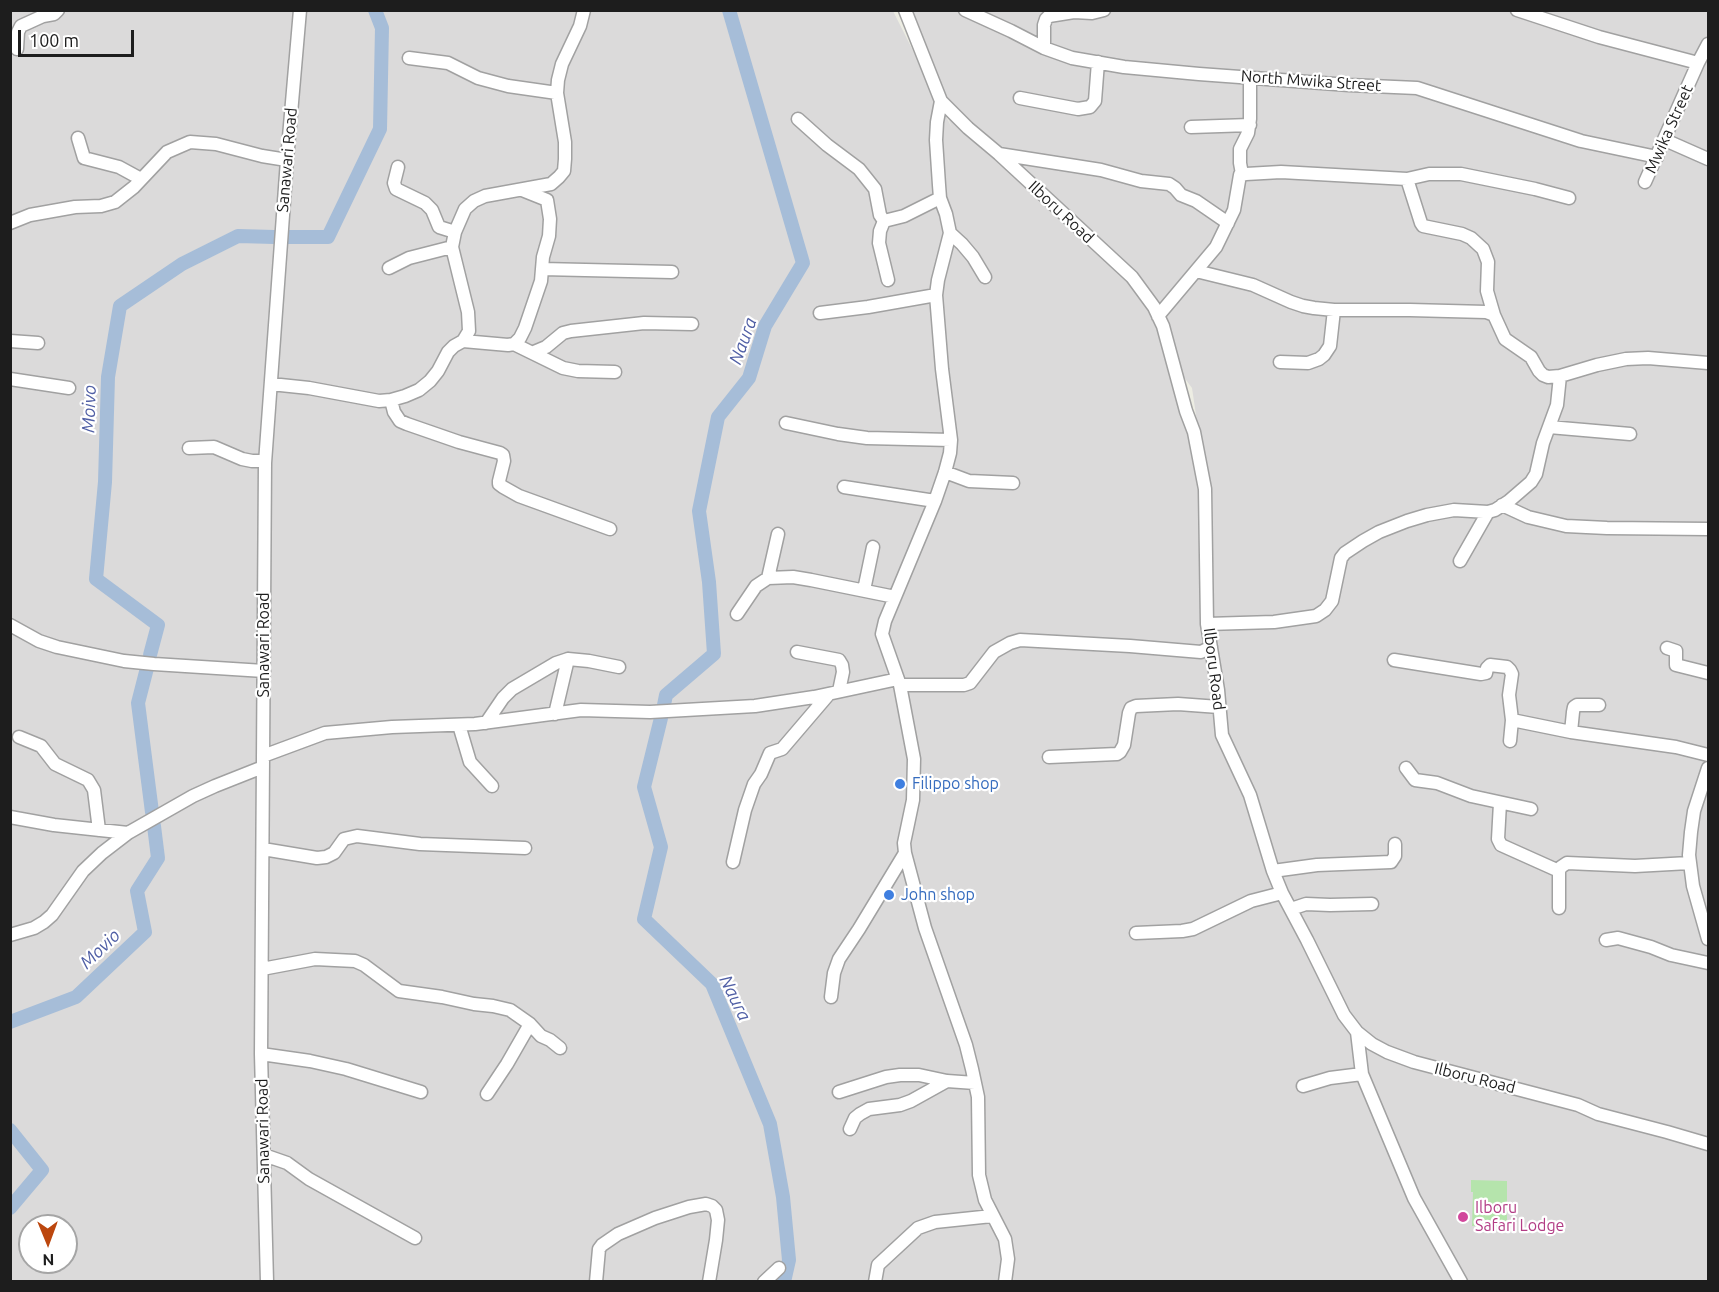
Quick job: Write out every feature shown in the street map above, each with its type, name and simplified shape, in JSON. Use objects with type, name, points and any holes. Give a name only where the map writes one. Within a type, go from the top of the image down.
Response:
[{"type":"street","points":[[17,49],[18,32],[21,26],[43,16],[54,14],[58,10]]},
{"type":"street","name":"Sanawari Road","points":[[267,1281],[261,1054],[265,461],[300,10]]},
{"type":"street","points":[[271,384],[309,388],[379,401],[391,400],[419,390],[430,381],[448,352],[463,340],[469,331],[468,312],[452,247],[455,232],[465,209],[474,201],[485,196],[551,183],[564,171],[565,142],[557,93],[558,80],[562,64],[580,26],[584,10]]},
{"type":"street","name":"Ilboru Road","points":[[905,10],[941,101],[1132,277],[1154,307],[1163,326],[1194,432],[1205,489],[1207,624],[1218,690],[1222,735],[1250,795],[1272,871],[1344,1015],[1357,1032],[1372,1044],[1386,1052],[1414,1062],[1578,1105],[1598,1114],[1708,1144]]},
{"type":"street","name":"North Mwika Street","points":[[965,10],[1044,48],[1072,58],[1149,69],[1349,85],[1417,88],[1581,141],[1657,157]]},
{"type":"street","points":[[1044,48],[1044,26],[1049,16],[1059,13],[1092,13],[1104,10]]},
{"type":"street","points":[[1517,10],[1599,37],[1698,63]]},
{"type":"street","name":"Mwika Street","points":[[1645,182],[1708,44]]},
{"type":"street","points":[[409,58],[448,63],[478,78],[508,86],[557,93]]},
{"type":"street","points":[[1020,98],[1070,108],[1090,108],[1095,101],[1098,62]]},
{"type":"street","points":[[1158,316],[1216,246],[1236,204],[1239,178],[1242,174],[1239,163],[1240,149],[1250,125],[1250,77]]},
{"type":"street","points":[[941,101],[936,140],[940,198],[950,233],[936,295],[951,440],[950,453],[935,501],[885,621],[882,634],[899,682],[914,759],[913,800],[904,843],[905,853],[925,928],[966,1045],[975,1083],[981,1191],[1005,1239],[1008,1259],[1005,1281]]},
{"type":"street","points":[[798,119],[826,145],[859,169],[875,189],[880,215],[884,221]]},
{"type":"street","points":[[1191,127],[1250,125]]},
{"type":"street","points":[[78,138],[84,158],[119,167],[141,179]]},
{"type":"street","points":[[1665,140],[1708,159]]},
{"type":"street","points":[[10,223],[30,215],[75,207],[101,206],[115,202],[167,152],[190,142],[216,144],[287,160]]},
{"type":"street","points":[[999,154],[1101,170],[1141,181],[1169,184],[1181,195],[1196,201],[1228,223]]},
{"type":"street","points":[[398,167],[394,183],[396,189],[425,203],[432,210],[439,227],[455,232]]},
{"type":"street","points":[[1242,174],[1281,172],[1407,179],[1429,174],[1461,174],[1569,198]]},
{"type":"street","points":[[1407,179],[1420,223],[1423,226],[1462,234],[1471,238],[1483,249],[1488,262],[1486,291],[1505,339],[1531,357],[1543,375],[1560,376],[1626,359],[1648,358],[1708,363]]},
{"type":"street","points":[[514,344],[520,338],[541,281],[550,219],[547,200],[522,190]]},
{"type":"street","points":[[884,221],[904,216],[940,198]]},
{"type":"street","points":[[884,221],[879,243],[888,280]]},
{"type":"street","points":[[950,233],[973,256],[985,277]]},
{"type":"street","points":[[388,267],[409,258],[452,247]]},
{"type":"street","points":[[542,268],[672,272]]},
{"type":"street","points":[[1196,271],[1253,285],[1304,306],[1334,310],[1410,309],[1486,312],[1494,315]]},
{"type":"street","points":[[820,313],[936,295]]},
{"type":"street","points":[[1280,362],[1308,363],[1324,355],[1330,346],[1334,310]]},
{"type":"street","points":[[534,352],[546,347],[563,333],[571,331],[644,323],[692,324]]},
{"type":"street","points":[[463,340],[514,344],[563,368],[615,372]]},
{"type":"street","points":[[10,341],[38,343]]},
{"type":"street","points":[[1207,624],[1274,622],[1316,616],[1332,601],[1341,558],[1363,541],[1379,532],[1427,515],[1454,510],[1488,512],[1495,510],[1520,492],[1536,474],[1543,443],[1557,405],[1560,376]]},
{"type":"street","points":[[10,379],[69,388]]},
{"type":"street","points":[[391,400],[394,412],[400,421],[503,455],[504,461],[499,481],[503,487],[519,496],[609,529]]},
{"type":"street","points":[[786,423],[867,438],[951,440]]},
{"type":"street","points":[[1549,427],[1630,434]]},
{"type":"street","points":[[189,448],[214,447],[242,459],[265,461]]},
{"type":"street","points":[[945,472],[969,481],[1013,483]]},
{"type":"street","points":[[844,487],[935,501]]},
{"type":"street","points":[[1502,505],[1528,517],[1566,526],[1708,529]]},
{"type":"street","points":[[1460,561],[1488,512]]},
{"type":"street","points":[[768,578],[778,534]]},
{"type":"street","points":[[864,590],[873,547]]},
{"type":"street","points":[[737,614],[756,586],[768,578],[794,578],[895,597]]},
{"type":"street","points":[[10,625],[39,641],[124,661],[264,670]]},
{"type":"street","points":[[10,935],[34,928],[44,922],[52,915],[83,871],[128,833],[263,761],[325,733],[392,727],[486,723],[581,710],[651,712],[755,706],[899,682],[964,685],[970,683],[994,652],[1020,640],[1201,652],[1211,647]]},
{"type":"street","points":[[1667,648],[1676,651],[1676,665],[1708,673]]},
{"type":"street","points":[[733,862],[745,810],[754,784],[770,753],[782,749],[834,693],[843,672],[839,660],[797,652]]},
{"type":"street","points":[[555,714],[568,659]]},
{"type":"street","points":[[486,723],[502,698],[512,689],[556,663],[568,659],[619,667]]},
{"type":"street","points":[[1394,660],[1481,674],[1486,673],[1490,665],[1507,667],[1512,674],[1509,695],[1512,720],[1510,741]]},
{"type":"street","points":[[1049,757],[1117,754],[1124,745],[1131,708],[1136,706],[1178,704],[1219,707]]},
{"type":"street","points":[[1571,732],[1573,712],[1577,705],[1599,705]]},
{"type":"street","points":[[1512,720],[1571,732],[1676,747],[1708,755]]},
{"type":"street","points":[[459,725],[470,762],[492,786]]},
{"type":"street","points":[[19,737],[36,743],[45,750],[55,764],[88,780],[94,790],[99,830]]},
{"type":"street","points":[[1406,768],[1415,780],[1437,783],[1471,796],[1532,809]]},
{"type":"street","points":[[1708,768],[1707,781],[1694,811],[1690,832],[1689,863],[1708,939]]},
{"type":"street","points":[[1500,803],[1498,839],[1501,845],[1559,871]]},
{"type":"street","points":[[10,817],[54,825],[128,833]]},
{"type":"street","points":[[263,849],[316,858],[326,857],[334,853],[344,839],[357,836],[420,844],[525,848]]},
{"type":"street","points":[[1272,871],[1362,862],[1382,864],[1391,862],[1395,856],[1395,844]]},
{"type":"street","points":[[831,997],[834,973],[839,959],[905,853]]},
{"type":"street","points":[[1559,908],[1559,871],[1567,864],[1635,866],[1689,863]]},
{"type":"street","points":[[1136,933],[1193,929],[1251,901],[1282,893]]},
{"type":"street","points":[[1291,909],[1306,904],[1372,904]]},
{"type":"street","points":[[1606,940],[1618,938],[1671,955],[1708,963]]},
{"type":"street","points":[[262,969],[315,959],[355,961],[399,991],[502,1008],[516,1014],[560,1048]]},
{"type":"street","points":[[487,1094],[530,1024]]},
{"type":"street","points":[[1357,1032],[1362,1074],[1414,1198],[1461,1281]]},
{"type":"street","points":[[261,1054],[346,1069],[421,1092]]},
{"type":"street","points":[[1303,1086],[1330,1078],[1362,1074]]},
{"type":"street","points":[[838,1092],[900,1075],[919,1075],[947,1081],[975,1083]]},
{"type":"street","points":[[850,1130],[855,1118],[869,1109],[900,1105],[947,1081]]},
{"type":"street","points":[[264,1155],[287,1163],[309,1179],[415,1238]]},
{"type":"street","points":[[596,1281],[599,1249],[610,1239],[655,1218],[706,1204],[716,1210],[718,1220],[717,1240],[709,1281]]},
{"type":"street","points":[[875,1281],[878,1265],[918,1228],[935,1222],[992,1216]]},
{"type":"street","points":[[764,1281],[779,1268]]},
{"type":"shaded area","points":[[10,11],[893,11],[952,128],[904,11],[1708,11],[1708,1281],[11,1281]],"holes":[[[1163,349],[1192,388],[1200,442],[1186,399]]]},
{"type":"green space","points":[[1471,1180],[1507,1181],[1507,1226],[1472,1226]]},
{"type":"waterway","name":"Moivo","points":[[288,237],[328,237],[380,129],[382,28],[375,10]]},
{"type":"waterway","name":"Naura","points":[[664,705],[666,695],[714,654],[709,582],[699,511],[718,417],[749,378],[765,326],[803,263],[729,10]]},
{"type":"waterway","name":"Moivo","points":[[150,655],[158,625],[96,579],[105,482],[108,377],[120,306],[182,264],[238,236],[274,237]]},
{"type":"waterway","name":"Moivo","points":[[147,668],[138,703],[152,812]]},
{"type":"waterway","name":"Naura","points":[[661,718],[644,787],[661,847],[644,919],[712,984],[770,1124],[783,1197],[789,1260],[784,1282]]},
{"type":"waterway","name":"Movio","points":[[10,1022],[76,997],[145,932],[137,891],[158,858],[154,826]]},
{"type":"waterway","name":"Movio","points":[[10,1130],[42,1170],[10,1208]]},
{"type":"place","name":"Filippo shop","points":[[900,784]]},
{"type":"place","name":"John shop","points":[[889,895]]},
{"type":"place","name":"Ilboru Safari Lodge","points":[[1463,1217]]}]
